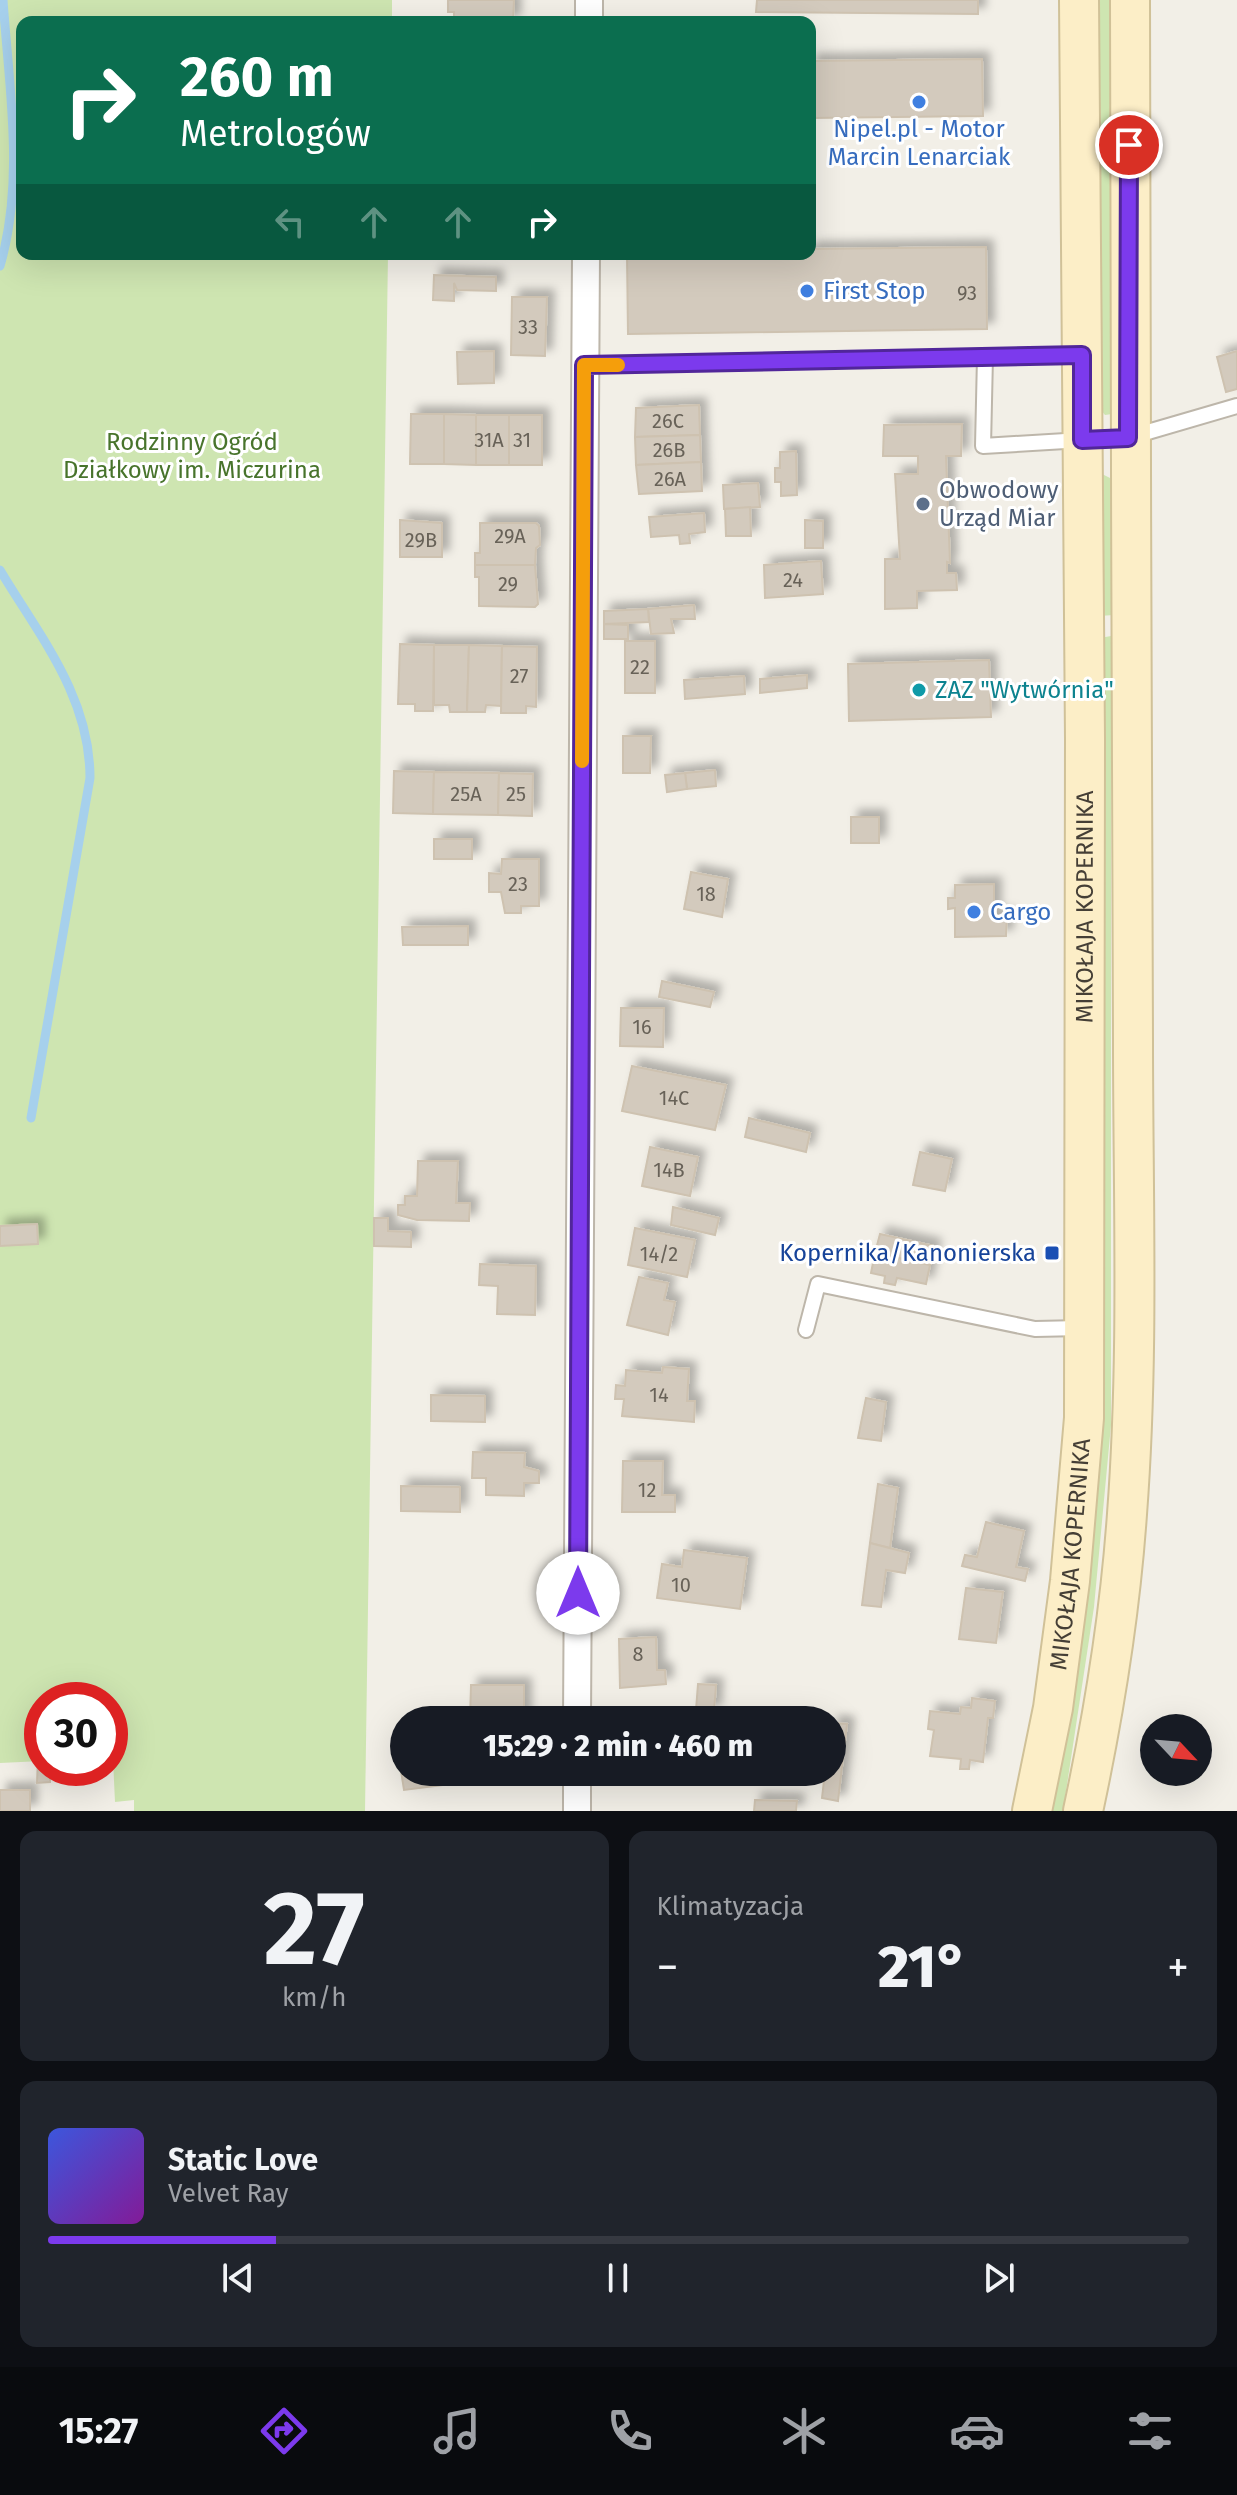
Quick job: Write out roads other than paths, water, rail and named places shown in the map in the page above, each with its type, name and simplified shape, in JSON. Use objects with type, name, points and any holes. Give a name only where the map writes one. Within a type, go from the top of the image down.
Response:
[{"type":"main road","name":"MIKOŁAJA KOPERNIKA","points":[[1032,1811],[1053,1708],[1070,1581],[1084,1418],[1079,0]]},
{"type":"main road","name":"MIKOŁAJA KOPERNIKA","points":[[1083,1811],[1099,1736],[1116,1619],[1132,1420],[1134,623],[1128,438],[1130,0]]},
{"type":"main road","points":[[1082,440],[1128,438]]},
{"type":"street","points":[[577,1706],[586,260]]},
{"type":"street","points":[[577,1786],[577,1811]]},
{"type":"lane","points":[[584,365],[1082,355]]},
{"type":"lane","points":[[985,357],[983,446],[1082,440]]},
{"type":"lane","points":[[1128,438],[1237,406]]},
{"type":"lane","points":[[806,1330],[818,1284],[1035,1329],[1084,1328]]},
{"type":"waterway","points":[[0,266],[8,233],[14,167],[3,0]]},
{"type":"waterway","points":[[0,570],[60,668],[72,694],[82,720],[90,778],[31,1118]]},
{"type":"place","name":"Nipel.pl - Motor Marcin Lenarciak","points":[[919,102]]},
{"type":"place","name":"First Stop","points":[[807,291]]},
{"type":"place","name":"Obwodowy Urząd Miar","points":[[923,504]]},
{"type":"place","name":"ZAZ \"Wytwórnia\"","points":[[919,690]]},
{"type":"place","name":"Cargo","points":[[974,912]]},
{"type":"place","name":"Kopernika/Kanonierska","points":[[1052,1253]]},
{"type":"park label","name":"Rodzinny Ogród Działkowy im. Miczurina","points":[[192,456]]}]
